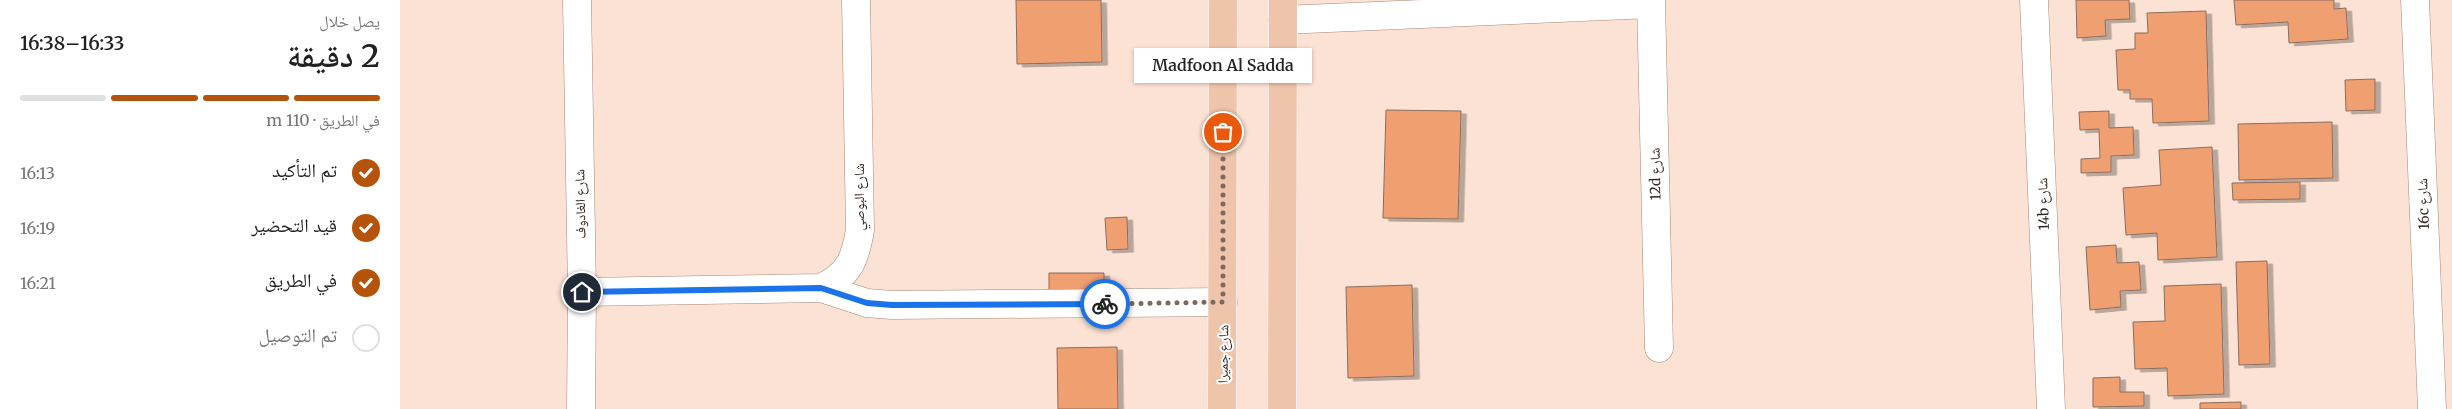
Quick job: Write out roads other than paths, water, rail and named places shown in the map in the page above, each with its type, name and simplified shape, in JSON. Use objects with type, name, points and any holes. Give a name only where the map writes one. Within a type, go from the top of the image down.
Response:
[{"type":"main road","name":"شارع جميرا","points":[[1222,409],[1223,0]]},
{"type":"main road","points":[[1282,409],[1283,10]]},
{"type":"street","name":"شارع الغادوف","points":[[577,0],[582,292],[581,409]]},
{"type":"street","name":"شارع البوصي","points":[[582,292],[821,288],[843,275],[851,263],[860,230],[856,0]]},
{"type":"street","name":"14b شارع","points":[[2034,0],[2050,409]]},
{"type":"street","name":"16c شارع","points":[[2414,0],[2432,409]]},
{"type":"street","points":[[1283,10],[1651,2]]},
{"type":"street","name":"12d شارع","points":[[1651,2],[1659,348]]},
{"type":"street","points":[[821,288],[867,303],[892,305],[1223,302]]},
{"type":"place","name":"Madfoon Al Sadda","points":[[1223,132]]}]
